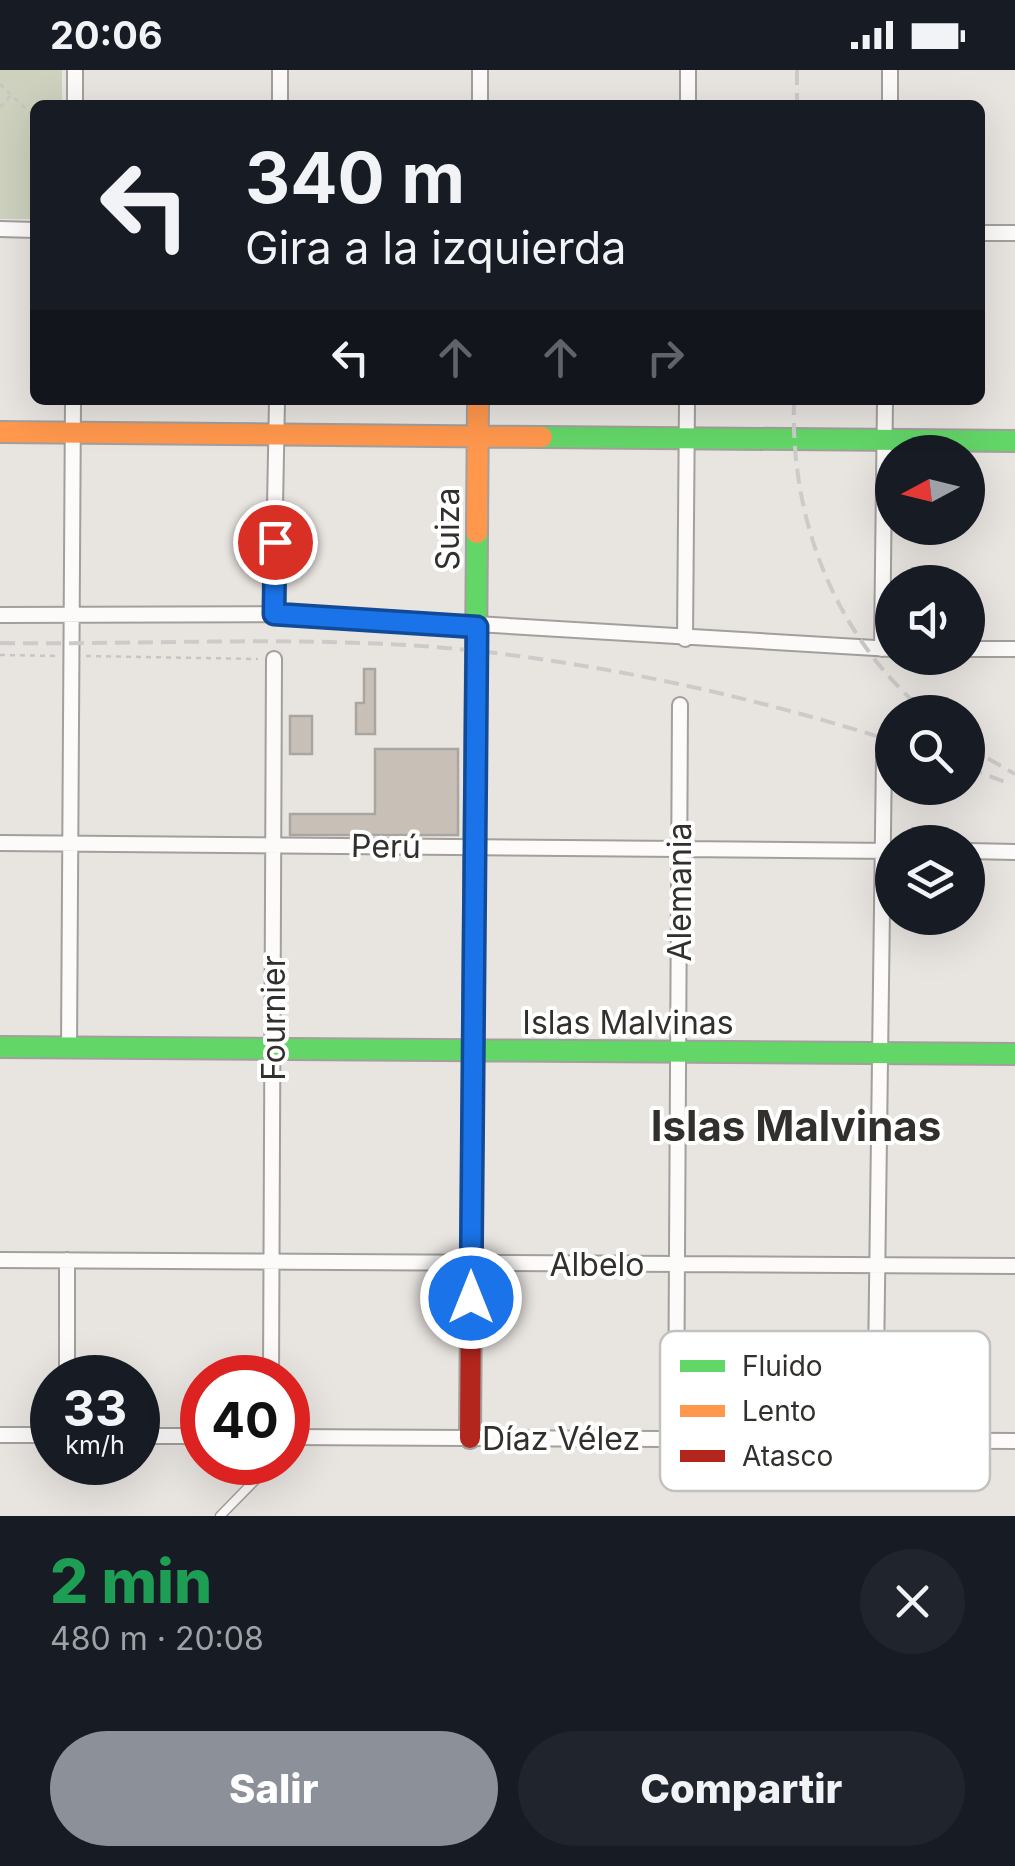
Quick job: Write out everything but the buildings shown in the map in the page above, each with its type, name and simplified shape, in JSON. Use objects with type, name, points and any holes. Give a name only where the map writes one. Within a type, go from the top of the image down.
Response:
[{"type":"street","points":[[75,70],[75,100]]},
{"type":"street","points":[[280,70],[280,100]]},
{"type":"street","points":[[480,70],[480,100]]},
{"type":"street","points":[[688,70],[688,100]]},
{"type":"street","points":[[890,70],[890,100]]},
{"type":"street","points":[[0,229],[30,230]]},
{"type":"street","points":[[985,233],[1015,233]]},
{"type":"street","points":[[69,1049],[73,405]]},
{"type":"street","points":[[274,614],[277,405]]},
{"type":"street","name":"Suiza","points":[[470,1438],[478,405]]},
{"type":"street","points":[[685,640],[686,405]]},
{"type":"street","points":[[884,435],[885,405]]},
{"type":"street","points":[[0,432],[875,439]]},
{"type":"street","points":[[985,441],[1015,441]]},
{"type":"street","points":[[0,615],[274,614],[875,648]]},
{"type":"street","points":[[985,649],[1015,649]]},
{"type":"street","name":"Fournier","points":[[271,1355],[274,659]]},
{"type":"street","name":"Alemania","points":[[677,1331],[680,706]]},
{"type":"street","name":"Perú","points":[[0,843],[875,851]]},
{"type":"street","points":[[985,852],[1015,852]]},
{"type":"street","points":[[877,1331],[885,935]]},
{"type":"street","name":"Islas Malvinas","points":[[0,1047],[1015,1054]]},
{"type":"street","name":"Albelo","points":[[0,1260],[1015,1266]]},
{"type":"street","points":[[66,1355],[67,1260]]},
{"type":"street","points":[[0,1435],[30,1435]]},
{"type":"street","name":"Díaz Vélez","points":[[310,1436],[660,1439]]},
{"type":"street","name":"Díaz Vélez","points":[[990,1441],[1015,1441]]},
{"type":"lane","points":[[220,1516],[250,1485]]},
{"type":"path","points":[[0,84],[30,113]]},
{"type":"path","points":[[0,106],[11,95]]},
{"type":"path","points":[[0,655],[274,659]]},
{"type":"green space","points":[[0,70],[62,70],[62,100],[30,100],[30,219],[0,219]]},
{"type":"railway","points":[[797,70],[797,100]]},
{"type":"railway","points":[[794,405],[800,488],[824,571],[866,647],[907,695]]},
{"type":"railway","points":[[0,643],[359,643],[478,651],[687,686],[875,736]]},
{"type":"railway","points":[[985,757],[1015,774]]},
{"type":"railway","points":[[985,774],[1005,782]]},
{"type":"traffic: fast","points":[[542,437],[1015,441]]},
{"type":"traffic: fast","points":[[472,1163],[477,533]]},
{"type":"traffic: fast","points":[[0,1047],[1015,1054]]},
{"type":"traffic: slow","points":[[477,533],[478,405]]},
{"type":"traffic: slow","points":[[0,432],[542,437]]},
{"type":"traffic: jam","points":[[470,1438],[472,1163]]},
{"type":"district","name":"Islas Malvinas","points":[[796,1125]]},
{"type":"route","points":[[275,542],[274,614],[370,617],[477,627],[471,1298]]}]
